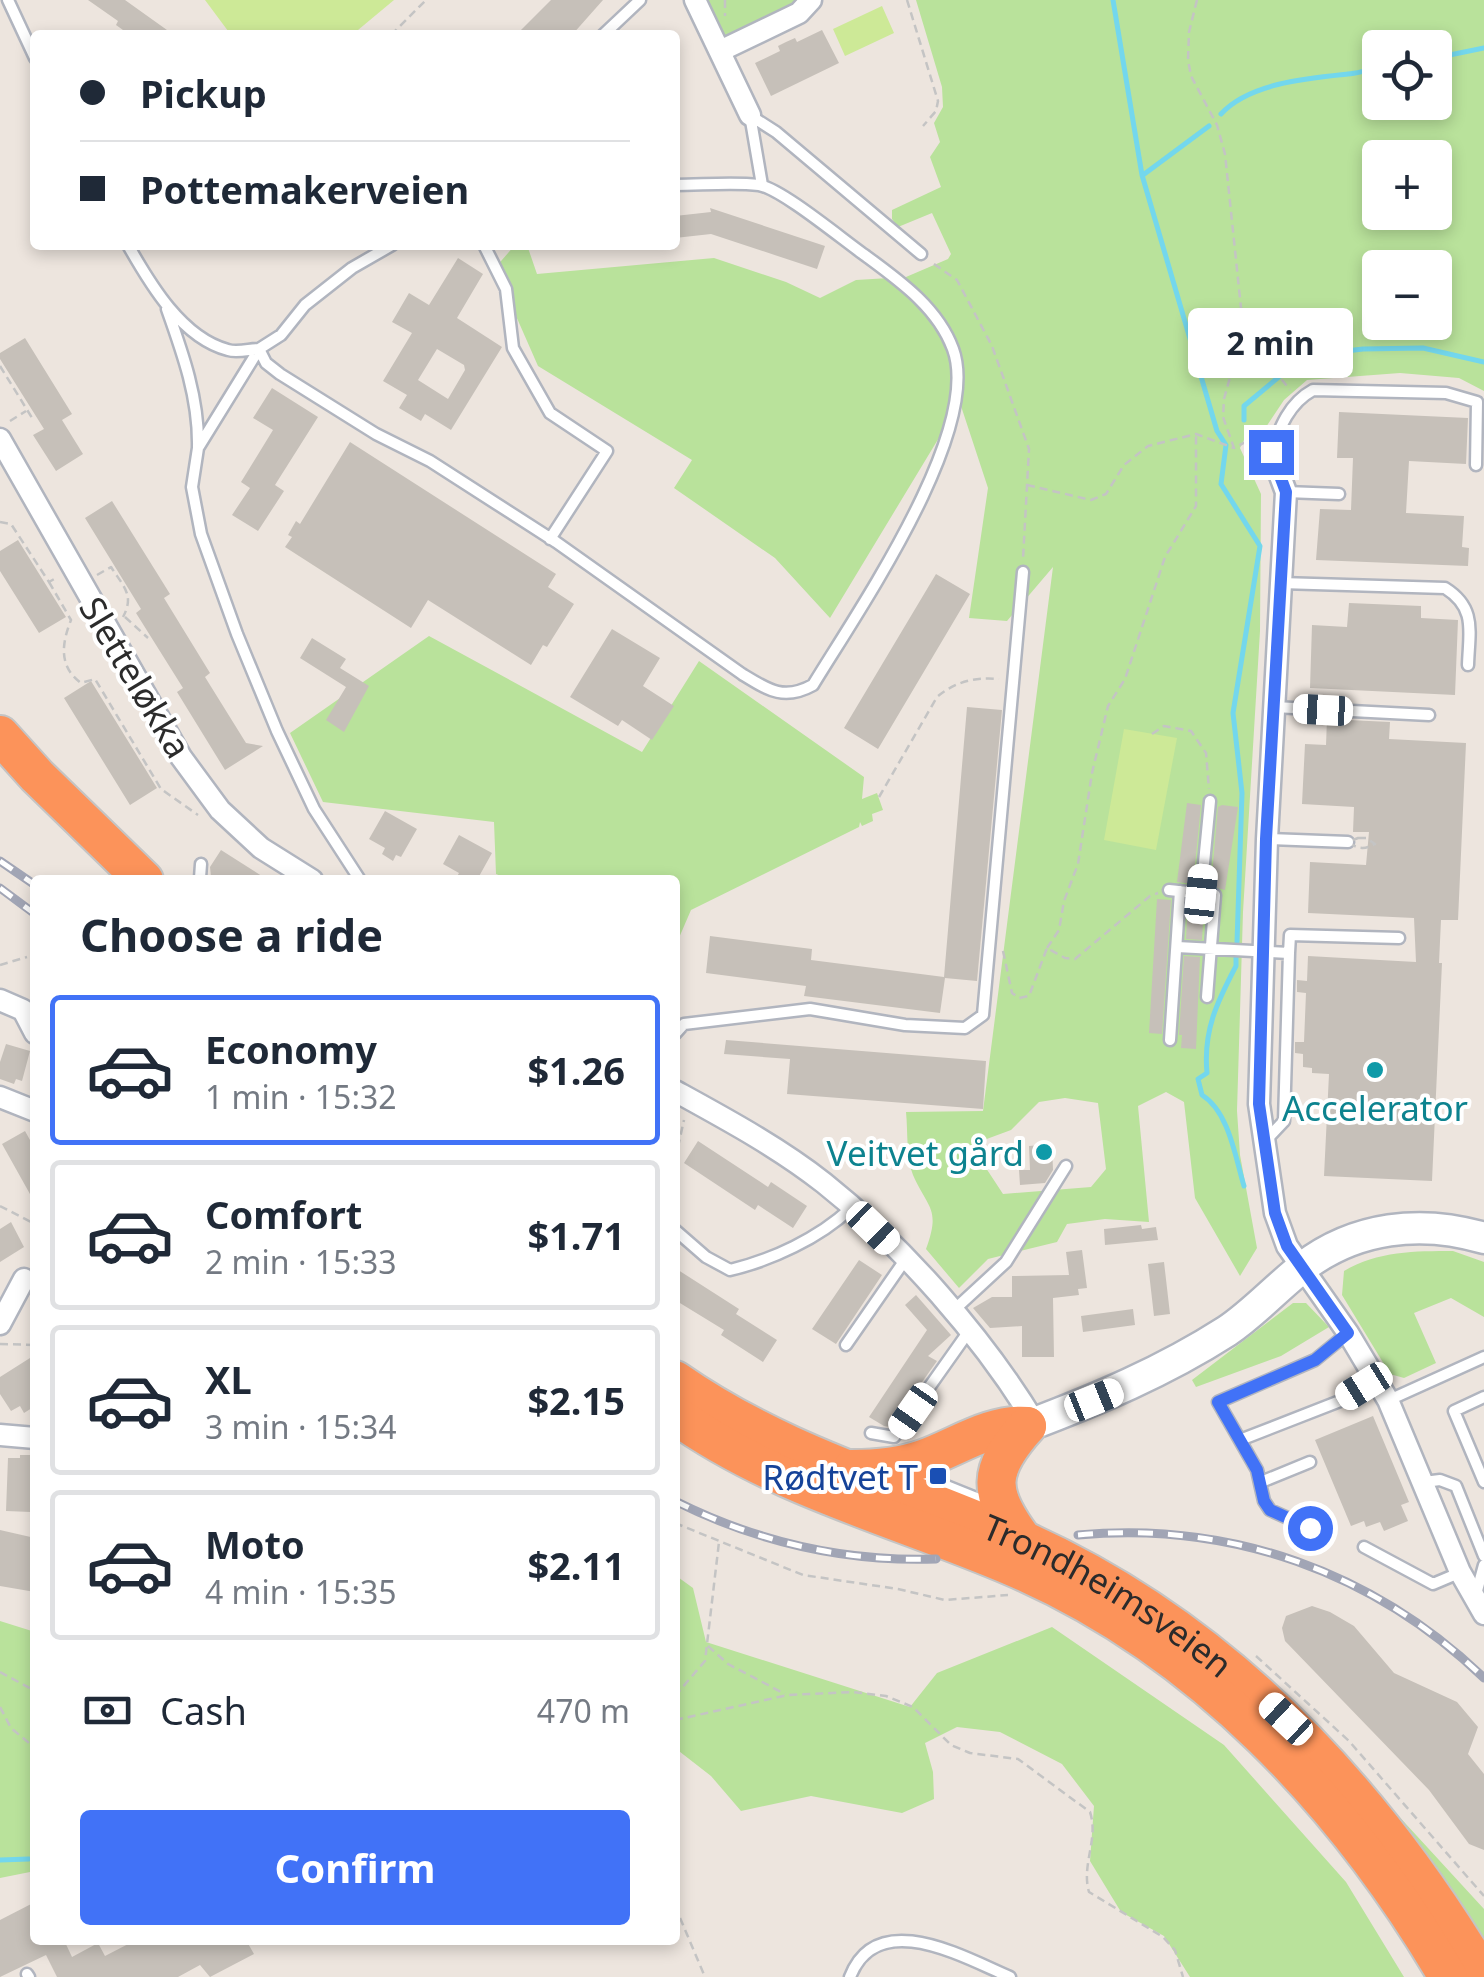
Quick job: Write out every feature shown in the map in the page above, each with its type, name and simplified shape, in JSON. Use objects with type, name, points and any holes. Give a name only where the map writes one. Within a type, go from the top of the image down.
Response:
[{"type":"highway","points":[[0,735],[139,875]]},
{"type":"highway","points":[[0,772],[104,875]]},
{"type":"highway","name":"Trondheimsveien","points":[[680,1383],[774,1440],[1023,1540],[1151,1610],[1226,1666],[1286,1719],[1350,1786],[1435,1897],[1484,1977]]},
{"type":"highway","name":"Trondheimsveien","points":[[680,1418],[789,1481],[1042,1580],[1153,1645],[1241,1716],[1328,1804],[1386,1880],[1448,1977]]},
{"type":"highway","points":[[840,1468],[896,1466],[921,1460],[1008,1424],[1031,1424]]},
{"type":"highway","points":[[1023,1540],[1002,1508],[994,1484],[998,1464],[1031,1424]]},
{"type":"street","points":[[695,0],[750,115]]},
{"type":"street","points":[[720,51],[799,13],[811,0]]},
{"type":"street","name":"Sletteløkka","points":[[5,430],[72,568],[181,757],[220,810],[262,848],[304,875]]},
{"type":"street","points":[[1271,452],[1286,492],[1266,839],[1259,1104],[1275,1213],[1287,1246],[1348,1333],[1388,1400],[1460,1572],[1479,1606]]},
{"type":"street","points":[[0,1000],[23,1010],[30,1023]]},
{"type":"street","points":[[680,1094],[745,1130],[825,1184],[906,1260],[969,1331],[1031,1424],[1153,1376],[1231,1328],[1330,1248],[1386,1230],[1428,1228],[1484,1238]]},
{"type":"street","points":[[0,1097],[30,1109]]},
{"type":"street","points":[[0,1324],[24,1279]]},
{"type":"street","points":[[0,1436],[30,1438]]},
{"type":"lane","points":[[8,0],[30,47]]},
{"type":"lane","points":[[609,30],[640,0]]},
{"type":"lane","points":[[750,115],[762,185]]},
{"type":"lane","points":[[750,115],[776,132],[920,254]]},
{"type":"lane","points":[[259,348],[266,364],[280,374],[376,434],[430,461],[550,539],[742,674],[770,690],[796,694],[813,685],[921,500],[950,423],[958,373],[952,348],[938,320],[914,294],[798,208],[762,185],[680,185]]},
{"type":"lane","points":[[131,250],[162,298],[201,338],[231,351],[259,348],[281,335],[305,305],[352,268],[383,250]]},
{"type":"lane","points":[[487,250],[506,288],[513,348],[550,413],[607,450],[550,539]]},
{"type":"lane","points":[[162,298],[190,380],[198,418],[192,486],[197,521],[236,634],[314,808],[357,875]]},
{"type":"lane","points":[[198,448],[259,348]]},
{"type":"lane","points":[[1271,452],[1299,397],[1312,390],[1446,393],[1477,402],[1476,464]]},
{"type":"lane","points":[[1286,492],[1339,494]]},
{"type":"lane","points":[[680,1028],[684,1024],[810,1009],[904,1024],[965,1028],[982,1015],[1023,572]]},
{"type":"lane","points":[[1280,583],[1445,588],[1462,598],[1469,617],[1468,666]]},
{"type":"lane","points":[[1274,708],[1429,715]]},
{"type":"lane","points":[[1201,894],[1210,801]]},
{"type":"lane","points":[[1266,839],[1353,845]]},
{"type":"lane","points":[[200,875],[202,864]]},
{"type":"lane","points":[[1170,1040],[1175,890],[1216,896],[1207,997]]},
{"type":"lane","points":[[1263,1143],[1284,1122],[1290,934],[1399,938]]},
{"type":"lane","points":[[1176,947],[1289,953]]},
{"type":"lane","points":[[953,1311],[1006,1262],[1066,1166]]},
{"type":"lane","points":[[680,1234],[730,1270],[758,1263],[834,1224],[850,1208]]},
{"type":"lane","points":[[846,1346],[906,1260]]},
{"type":"lane","points":[[870,1434],[894,1437],[969,1331]]},
{"type":"lane","points":[[1310,1528],[1270,1510],[1261,1482],[1218,1402],[1315,1360],[1348,1333]]},
{"type":"lane","points":[[1388,1400],[1478,1359],[1467,1350]]},
{"type":"lane","points":[[1240,1440],[1340,1401],[1375,1378]]},
{"type":"lane","points":[[1484,1398],[1454,1411],[1484,1482]]},
{"type":"lane","points":[[1261,1482],[1310,1462]]},
{"type":"lane","points":[[896,1466],[1002,1508]]},
{"type":"lane","points":[[1423,1482],[1440,1480],[1456,1486],[1484,1556]]},
{"type":"lane","points":[[1364,1547],[1433,1584],[1460,1572]]},
{"type":"lane","points":[[1479,1606],[1484,1566]]},
{"type":"lane","points":[[850,1977],[862,1953],[878,1942],[900,1940],[919,1942],[1010,1977]]},
{"type":"path","points":[[397,30],[426,0]]},
{"type":"path","points":[[906,0],[938,101],[936,111],[923,126]]},
{"type":"path","points":[[1197,0],[1189,32],[1188,60],[1191,76],[1218,124],[1225,154],[1241,308],[1240,341],[1223,416],[1234,448]]},
{"type":"path","points":[[920,254],[957,280],[992,346],[1029,449],[1023,572]]},
{"type":"path","points":[[1241,308],[1262,354],[1282,380]]},
{"type":"path","points":[[0,366],[34,422]]},
{"type":"path","points":[[5,430],[27,410]]},
{"type":"path","points":[[1025,484],[1091,500],[1106,494],[1124,465],[1148,446],[1196,434],[1234,448],[1255,438],[1271,452]]},
{"type":"path","points":[[1006,960],[1012,993],[1019,998],[1029,996],[1047,948],[1059,930],[1064,901],[1078,864],[1092,772],[1108,706],[1124,678],[1165,557],[1196,506],[1196,434]]},
{"type":"path","points":[[0,522],[11,524],[71,620],[62,641],[64,661],[74,677],[81,682],[95,678],[161,789],[205,818],[220,810]]},
{"type":"path","points":[[96,576],[112,567],[130,602],[124,616],[107,629]]},
{"type":"path","points":[[49,582],[72,568]]},
{"type":"path","points":[[124,616],[148,638]]},
{"type":"path","points":[[879,798],[937,697],[949,686],[969,679],[1014,680]]},
{"type":"path","points":[[1152,734],[1164,726],[1190,731],[1206,752],[1210,801]]},
{"type":"path","points":[[1353,845],[1366,849],[1375,844],[1366,838]]},
{"type":"path","points":[[1047,948],[1075,960],[1150,896],[1175,890]]},
{"type":"path","points":[[0,965],[26,957]]},
{"type":"path","points":[[680,1139],[694,1102]]},
{"type":"path","points":[[0,1206],[30,1221]]},
{"type":"path","points":[[0,1344],[30,1345]]},
{"type":"path","points":[[680,1525],[802,1574],[945,1600],[1016,1594]]},
{"type":"path","points":[[680,1690],[704,1661],[720,1541]]},
{"type":"path","points":[[707,1645],[728,1664],[788,1696]]},
{"type":"path","points":[[0,1672],[30,1688]]},
{"type":"path","points":[[680,1719],[788,1696],[853,1692],[886,1696],[912,1708],[951,1745],[970,1754],[1018,1759],[1093,1816],[1084,1878],[1089,1892],[1163,1937],[1175,1950],[1182,1977]]},
{"type":"path","points":[[0,1707],[11,1728],[30,1744]]},
{"type":"path","points":[[680,1918],[704,1977]]},
{"type":"green space","points":[[205,0],[394,0],[358,30],[227,30]]},
{"type":"green space","points":[[702,0],[804,0],[722,41]]},
{"type":"green space","points":[[916,0],[1484,0],[1484,391],[1459,378],[1400,373],[1307,380],[1284,400],[1264,430],[1250,428],[1240,448],[1261,494],[1260,631],[1243,912],[1237,1111],[1240,1155],[1257,1248],[1240,1276],[1195,1198],[1184,1102],[1166,1092],[1138,1106],[1149,1222],[1105,1219],[1067,1224],[1057,1242],[988,1259],[959,1288],[926,1249],[931,1209],[911,1168],[906,1112],[983,1111],[1053,567],[1007,621],[969,618],[988,488],[960,403],[830,618],[775,558],[674,488],[692,460],[538,366],[495,268],[511,250],[529,250],[537,274],[714,258],[820,298],[856,280],[906,277],[948,259],[951,254],[932,213],[898,227],[892,219],[892,210],[941,187],[930,157],[940,142],[934,123],[943,107],[942,87]],"holes":[[[1065,1098],[1098,1103],[1106,1169],[1091,1187],[1003,1194],[984,1165],[984,1140],[1011,1130],[1039,1102]]]},
{"type":"green space","points":[[882,6],[894,33],[845,56],[833,29]]},
{"type":"green space","points":[[429,636],[642,752],[699,661],[864,777],[862,799],[877,793],[883,810],[872,814],[873,821],[862,826],[860,822],[859,827],[691,910],[680,935],[680,875],[498,875],[494,822],[323,802],[290,733]]},
{"type":"green space","points":[[1124,729],[1177,738],[1156,850],[1104,840]]},
{"type":"green space","points":[[1453,1251],[1484,1262],[1484,1317],[1451,1298],[1414,1313],[1436,1363],[1404,1378],[1390,1374],[1342,1295],[1344,1271],[1383,1256]]},
{"type":"green space","points":[[1293,1303],[1306,1303],[1329,1327],[1281,1356],[1196,1387],[1192,1380]]},
{"type":"green space","points":[[680,1579],[693,1588],[706,1642],[910,1707],[937,1673],[1052,1627],[1224,1745],[1346,1882],[1404,1977],[1190,1977],[1164,1936],[1121,1912],[1090,1861],[1094,1806],[1062,1764],[1000,1732],[957,1727],[925,1743],[933,1772],[934,1799],[902,1813],[811,1796],[741,1811],[711,1776],[680,1752]]},
{"type":"green space","points":[[0,1621],[30,1630],[30,1872],[0,1878]]},
{"type":"green space","points":[[1394,1811],[1484,1909],[1484,1943],[1472,1921]]},
{"type":"building","points":[[88,0],[125,0],[167,30],[123,30],[116,25],[118,21]]},
{"type":"building","points":[[551,0],[603,0],[576,30],[521,30]]},
{"type":"building","points":[[822,30],[839,63],[771,96],[755,63],[780,51],[778,46],[786,42],[795,38],[797,42]]},
{"type":"building","points":[[710,208],[825,246],[817,269],[711,234],[680,237],[680,215],[711,212]]},
{"type":"building","points":[[458,258],[483,274],[457,318],[502,347],[451,430],[425,414],[421,421],[399,408],[407,395],[383,381],[412,333],[392,322],[409,293],[429,305]],"holes":[[[437,349],[464,365],[465,370],[448,399],[418,380]]]},
{"type":"building","points":[[25,338],[72,414],[62,420],[83,454],[56,471],[33,435],[44,429],[0,359],[0,353]]},
{"type":"building","points":[[272,388],[318,417],[275,485],[284,491],[258,531],[232,515],[250,488],[241,482],[273,430],[253,418]]},
{"type":"building","points":[[1339,412],[1468,418],[1466,464],[1409,461],[1406,513],[1464,516],[1462,547],[1469,548],[1468,566],[1316,560],[1320,509],[1351,510],[1353,458],[1337,458]]},
{"type":"building","points":[[350,442],[556,574],[548,587],[574,604],[531,665],[428,600],[411,628],[285,547],[296,521],[300,524]]},
{"type":"building","points":[[112,501],[170,594],[164,598],[210,673],[205,677],[246,743],[263,746],[225,770],[177,692],[183,688],[136,613],[141,609],[85,518]]},
{"type":"building","points":[[18,540],[66,617],[39,633],[0,571],[0,551]]},
{"type":"building","points":[[936,574],[970,594],[878,749],[844,728]]},
{"type":"building","points":[[1349,603],[1421,606],[1421,618],[1458,620],[1455,695],[1310,688],[1312,625],[1347,627]]},
{"type":"building","points":[[612,629],[660,658],[643,686],[674,706],[652,740],[622,720],[618,726],[570,697]]},
{"type":"building","points":[[312,638],[346,659],[340,668],[369,686],[344,732],[326,720],[346,687],[300,658]]},
{"type":"building","points":[[91,681],[157,788],[130,805],[64,698]]},
{"type":"building","points":[[967,707],[1002,710],[977,981],[945,978],[940,1013],[804,996],[806,986],[706,973],[710,936],[812,949],[811,960],[944,977]]},
{"type":"building","points":[[1327,719],[1390,722],[1389,739],[1466,743],[1458,920],[1441,920],[1432,1181],[1324,1176],[1329,1074],[1312,1073],[1312,1068],[1303,1067],[1303,1054],[1295,1053],[1295,1042],[1304,1042],[1306,993],[1297,992],[1297,980],[1307,981],[1308,956],[1416,962],[1414,918],[1308,913],[1310,862],[1366,865],[1369,832],[1353,832],[1354,807],[1302,804],[1305,744],[1326,745]]},
{"type":"building","points":[[1187,803],[1201,805],[1193,884],[1177,882]]},
{"type":"building","points":[[1218,807],[1238,807],[1225,890],[1211,886]]},
{"type":"building","points":[[385,811],[417,829],[401,857],[396,855],[393,861],[382,854],[385,848],[369,839]]},
{"type":"building","points":[[459,835],[492,853],[480,875],[458,875],[443,864]]},
{"type":"building","points":[[221,850],[260,875],[211,875],[210,867]]},
{"type":"building","points":[[1157,899],[1171,900],[1162,1034],[1149,1033]]},
{"type":"building","points":[[1188,901],[1204,903],[1202,940],[1186,939]]},
{"type":"building","points":[[1184,956],[1200,957],[1196,1049],[1181,1048],[1179,1035]]},
{"type":"building","points":[[726,1040],[986,1061],[983,1109],[787,1094],[790,1059],[724,1054]]},
{"type":"building","points":[[6,1044],[30,1051],[22,1081],[16,1079],[14,1084],[0,1079]]},
{"type":"building","points":[[25,1131],[30,1140],[30,1194],[2,1144]]},
{"type":"building","points":[[698,1141],[768,1187],[771,1182],[807,1206],[793,1228],[758,1205],[755,1210],[684,1163]]},
{"type":"building","points":[[1052,1144],[1053,1170],[1045,1183],[1020,1185],[1019,1170],[1030,1170],[1029,1146]]},
{"type":"building","points":[[11,1222],[24,1247],[0,1262],[0,1229]]},
{"type":"building","points":[[1141,1225],[1142,1229],[1156,1227],[1158,1240],[1105,1245],[1104,1229]]},
{"type":"building","points":[[1082,1250],[1087,1288],[1078,1289],[1079,1295],[1053,1298],[1054,1357],[1022,1357],[1022,1326],[990,1328],[973,1308],[992,1297],[1012,1297],[1012,1276],[1069,1275],[1066,1252]]},
{"type":"building","points":[[859,1260],[882,1275],[836,1344],[812,1329]]},
{"type":"building","points":[[1164,1262],[1170,1314],[1154,1316],[1148,1264]]},
{"type":"building","points":[[680,1271],[739,1309],[736,1314],[777,1340],[763,1362],[721,1335],[724,1330],[680,1303]]},
{"type":"building","points":[[916,1295],[951,1335],[928,1356],[937,1361],[890,1427],[884,1426],[869,1417],[927,1330],[905,1305]]},
{"type":"building","points":[[1133,1309],[1135,1325],[1083,1332],[1081,1316]]},
{"type":"building","points":[[30,1358],[30,1409],[24,1413],[20,1406],[11,1411],[0,1394],[0,1377]]},
{"type":"building","points":[[1373,1416],[1409,1502],[1401,1505],[1408,1521],[1384,1531],[1380,1522],[1366,1527],[1364,1521],[1351,1526],[1315,1440]]},
{"type":"building","points":[[30,1455],[30,1512],[6,1511],[8,1458]]},
{"type":"building","points":[[0,1530],[30,1537],[30,1591],[0,1586]]},
{"type":"building","points":[[1312,1606],[1354,1626],[1394,1673],[1457,1702],[1478,1727],[1468,1754],[1484,1774],[1484,1850],[1469,1844],[1429,1790],[1285,1641],[1282,1628],[1286,1616]]},
{"type":"building","points":[[30,1905],[30,1945],[66,1945],[72,1957],[94,1945],[99,1945],[105,1956],[126,1945],[249,1945],[254,1954],[210,1977],[200,1965],[178,1977],[57,1977],[46,1955],[0,1977],[0,1920]]},
{"type":"waterway","points":[[1113,0],[1142,175],[1217,431],[1226,445],[1221,484],[1260,546],[1233,713],[1242,793],[1237,942]]},
{"type":"waterway","points":[[1452,55],[1484,48]]},
{"type":"waterway","points":[[1221,114],[1247,95],[1263,89],[1362,72]]},
{"type":"waterway","points":[[1143,175],[1209,126]]},
{"type":"waterway","points":[[1244,420],[1244,406],[1304,356],[1363,349],[1423,348],[1484,362]]},
{"type":"waterway","points":[[1236,957],[1236,966],[1209,1030],[1207,1073],[1198,1079],[1202,1095],[1225,1123],[1244,1186]]},
{"type":"waterway","points":[[0,1860],[29,1859]]},
{"type":"railway","points":[[0,861],[30,882]]},
{"type":"railway","points":[[0,888],[30,910]]},
{"type":"railway","points":[[680,1503],[737,1528],[802,1546],[868,1557],[936,1559]]},
{"type":"railway","points":[[1078,1535],[1135,1533],[1191,1537],[1245,1546],[1297,1561],[1348,1582],[1396,1609],[1484,1678]]},
{"type":"place","name":"Accelerator","points":[[1375,1070]]},
{"type":"place","name":"Veitvet gård","points":[[1044,1152]]},
{"type":"place","name":"Rødtvet T","points":[[938,1476]]},
{"type":"route","points":[[1271,452],[1286,492],[1266,839],[1259,1104],[1275,1213],[1287,1246],[1348,1333],[1315,1360],[1218,1402],[1257,1470],[1270,1510],[1310,1528]]}]
